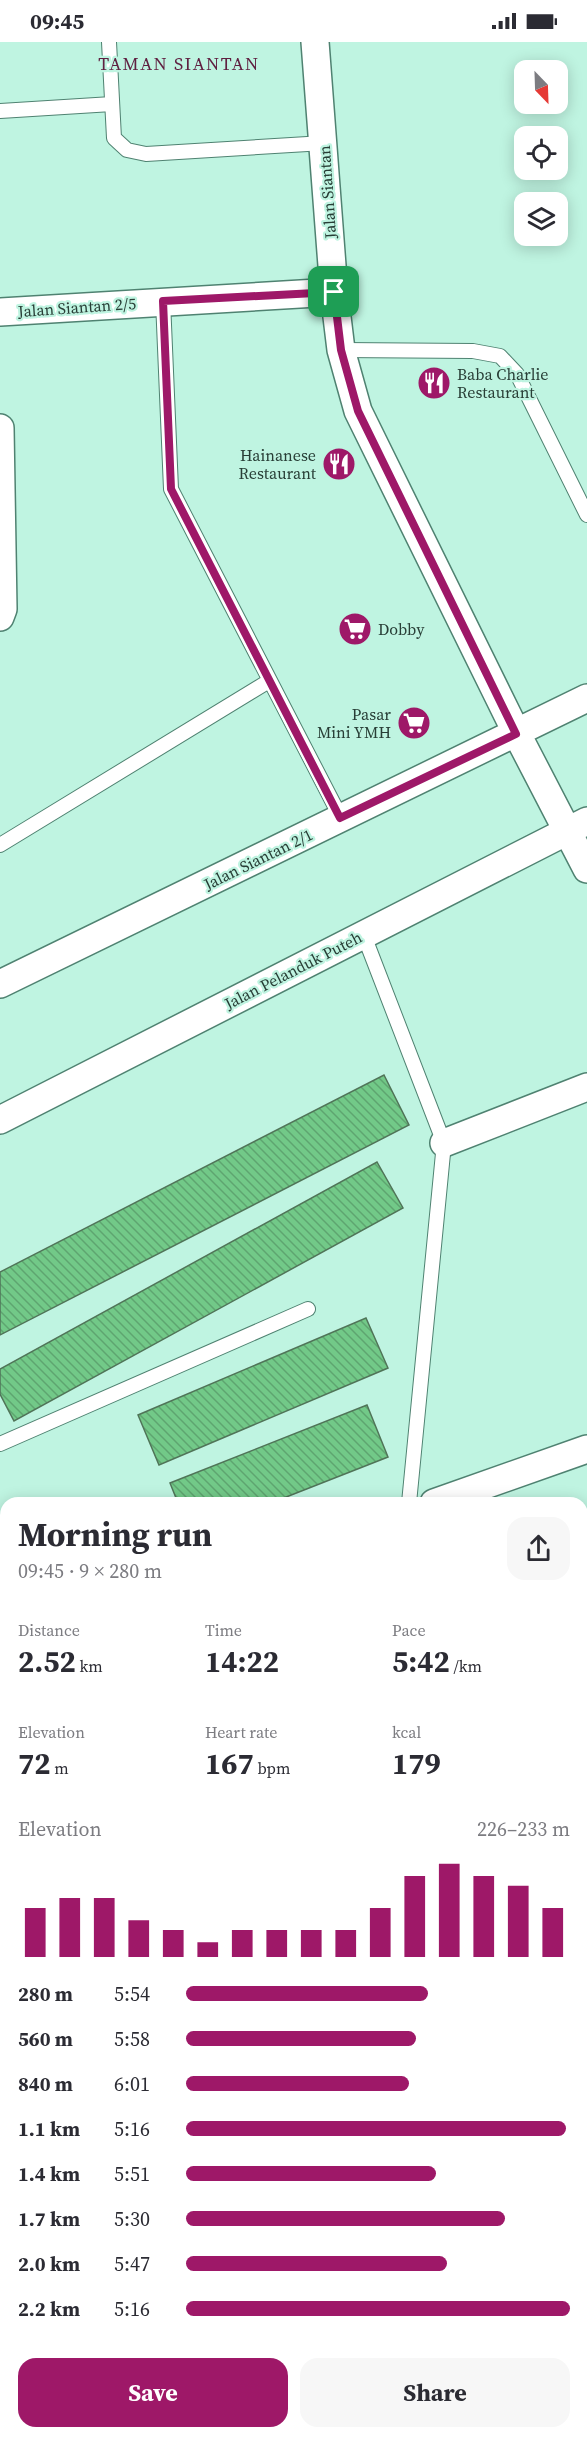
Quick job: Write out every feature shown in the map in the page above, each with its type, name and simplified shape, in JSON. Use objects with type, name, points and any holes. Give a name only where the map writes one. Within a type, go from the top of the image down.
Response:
[{"type":"street","name":"Jalan Siantan","points":[[315,42],[334,292],[341,350],[358,411],[516,734],[577,825],[587,869]]},
{"type":"street","name":"Jalan Siantan 2/5","points":[[0,312],[334,292]]},
{"type":"street","points":[[0,428],[3,609],[0,617]]},
{"type":"street","name":"Jalan Siantan 2/1","points":[[0,984],[587,698]]},
{"type":"street","name":"Jalan Pelanduk Puteh","points":[[0,1120],[577,825]]},
{"type":"street","points":[[444,1143],[587,1087]]},
{"type":"street","points":[[458,1497],[587,1449]]},
{"type":"lane","points":[[109,42],[114,138],[128,150],[146,154],[324,143]]},
{"type":"lane","points":[[0,111],[112,104]]},
{"type":"lane","points":[[163,301],[171,489],[340,818]]},
{"type":"lane","points":[[341,350],[473,351],[500,356],[517,374],[587,515]]},
{"type":"lane","points":[[0,845],[269,681]]},
{"type":"lane","points":[[363,933],[444,1143],[410,1497]]},
{"type":"lane","points":[[0,1444],[308,1309]]},
{"type":"building","points":[[384,1075],[409,1125],[0,1335],[0,1272]]},
{"type":"building","points":[[377,1162],[403,1208],[14,1421],[0,1394],[0,1369]]},
{"type":"building","points":[[366,1318],[388,1368],[159,1465],[138,1415]]},
{"type":"building","points":[[367,1405],[388,1457],[286,1497],[176,1497],[170,1483]]},
{"type":"place","name":"Baba Charlie Restaurant","points":[[434,383]]},
{"type":"place","name":"Hainanese Restaurant","points":[[339,464]]},
{"type":"place","name":"Dobby","points":[[355,629]]},
{"type":"place","name":"Pasar Mini YMH","points":[[414,723]]},
{"type":"district","name":"TAMAN SIANTAN","points":[[179,63]]},
{"type":"route","points":[[334,292],[341,350],[358,411],[516,734],[340,818],[171,489],[163,301],[334,292]]}]
